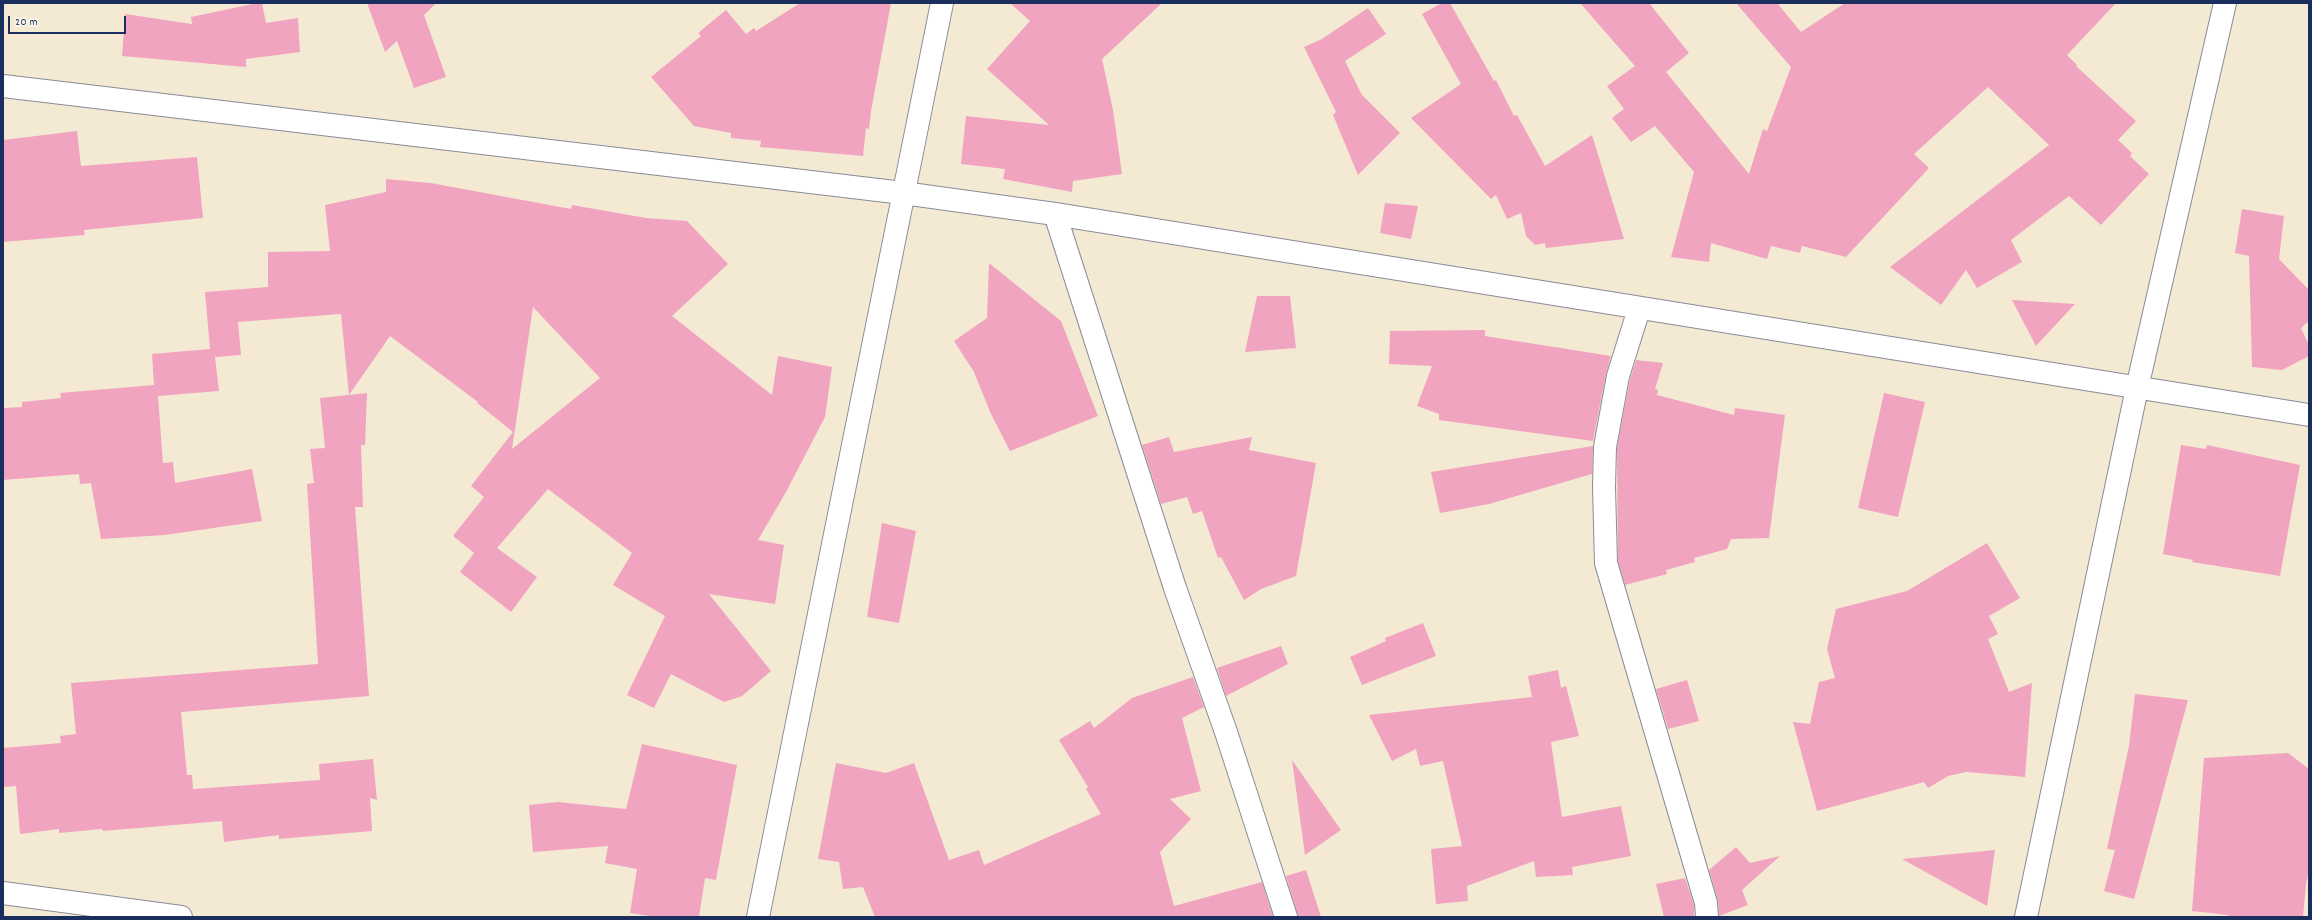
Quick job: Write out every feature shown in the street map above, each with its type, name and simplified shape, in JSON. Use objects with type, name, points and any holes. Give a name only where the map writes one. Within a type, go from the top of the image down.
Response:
[{"type":"street","points":[[758,917],[942,3]]},
{"type":"street","points":[[2026,917],[2137,388],[2225,3]]},
{"type":"street","points":[[3,86],[903,193],[1054,214],[2309,415]]},
{"type":"street","points":[[1054,214],[1175,588],[1226,732],[1286,917]]},
{"type":"street","points":[[1639,308],[1618,376],[1606,447],[1604,487],[1606,563],[1704,895],[1707,917]]},
{"type":"street","points":[[3,893],[181,917]]},
{"type":"building","points":[[262,3],[266,23],[298,18],[300,52],[246,59],[246,67],[122,56],[125,14],[192,24],[191,17]]},
{"type":"building","points":[[367,3],[436,3],[424,15],[446,77],[414,88],[397,41],[385,52]]},
{"type":"building","points":[[800,3],[891,3],[869,129],[866,128],[863,156],[760,147],[761,141],[731,138],[731,133],[694,126],[651,77],[701,36],[698,33],[726,10],[746,34],[754,28],[756,31]]},
{"type":"building","points":[[1010,3],[1162,3],[1102,59],[1113,110],[1122,174],[1073,181],[1072,192],[1003,179],[1005,169],[961,164],[966,116],[1049,125],[987,69],[1030,21]]},
{"type":"building","points":[[1442,3],[1450,3],[1494,81],[1496,80],[1514,116],[1517,115],[1545,166],[1592,135],[1624,239],[1546,248],[1545,243],[1535,245],[1526,236],[1521,213],[1507,219],[1496,195],[1491,199],[1411,118],[1461,84],[1422,14]]},
{"type":"building","points":[[1580,3],[1649,3],[1689,53],[1666,72],[1749,174],[1763,129],[1767,131],[1791,67],[1736,3],[1777,3],[1801,32],[1845,3],[2116,3],[2067,55],[2077,65],[2076,66],[2136,121],[2118,140],[2132,153],[2130,156],[2149,174],[2101,225],[2069,196],[2011,240],[2022,262],[1977,288],[1966,270],[1941,305],[1890,267],[2049,145],[1988,87],[1914,154],[1929,168],[1846,257],[1802,246],[1800,253],[1771,246],[1767,259],[1711,243],[1709,262],[1671,257],[1694,172],[1655,126],[1631,142],[1612,118],[1624,109],[1607,86],[1635,66]]},
{"type":"building","points":[[1368,8],[1386,34],[1345,61],[1362,95],[1400,133],[1358,175],[1333,115],[1336,112],[1304,47],[1322,39]]},
{"type":"building","points":[[77,131],[81,166],[197,157],[203,218],[84,230],[85,235],[3,242],[3,140]]},
{"type":"building","points":[[386,179],[431,183],[571,209],[572,205],[646,218],[687,221],[728,264],[672,316],[772,395],[778,356],[832,367],[825,417],[786,492],[758,540],[784,545],[775,604],[709,594],[771,671],[742,696],[724,702],[671,674],[654,708],[627,695],[665,616],[613,585],[632,553],[548,489],[497,548],[537,577],[511,612],[460,572],[474,553],[453,536],[484,497],[471,486],[513,432],[477,403],[478,402],[390,336],[349,395],[341,314],[238,322],[241,355],[215,357],[219,391],[158,396],[163,463],[173,462],[175,483],[252,469],[262,521],[165,535],[101,539],[91,483],[80,484],[79,474],[3,480],[3,408],[22,407],[22,402],[61,398],[60,393],[154,385],[152,354],[210,349],[205,292],[268,287],[268,252],[330,251],[325,205],[386,192]],"holes":[[[533,307],[600,378],[512,449]]]},
{"type":"building","points":[[1385,203],[1418,206],[1411,239],[1380,233]]},
{"type":"building","points":[[2242,209],[2284,216],[2279,259],[2309,290],[2309,321],[2301,328],[2309,345],[2309,356],[2282,370],[2252,367],[2249,256],[2235,253]]},
{"type":"building","points":[[989,263],[1061,321],[1098,416],[1010,451],[991,414],[974,372],[954,341],[987,318]]},
{"type":"building","points":[[1257,296],[1290,296],[1296,348],[1245,352]]},
{"type":"building","points":[[2012,300],[2075,304],[2036,346]]},
{"type":"building","points":[[1485,330],[1485,336],[1611,356],[1593,441],[1439,420],[1439,414],[1417,406],[1432,366],[1389,364],[1390,331]]},
{"type":"building","points":[[1636,360],[1663,363],[1655,389],[1658,390],[1657,395],[1734,415],[1735,408],[1785,415],[1769,538],[1731,539],[1727,549],[1694,558],[1695,562],[1666,570],[1667,574],[1625,585],[1618,561],[1617,448],[1630,379]]},
{"type":"building","points":[[367,393],[365,445],[361,445],[363,507],[355,507],[369,696],[181,712],[187,775],[192,775],[193,789],[320,780],[319,764],[373,759],[377,800],[370,798],[372,831],[279,839],[279,835],[224,842],[222,821],[103,831],[102,829],[59,833],[59,829],[20,834],[16,786],[3,787],[3,748],[61,743],[60,736],[76,734],[71,683],[318,664],[307,484],[314,483],[310,449],[325,448],[320,398]]},
{"type":"building","points":[[1884,393],[1925,402],[1898,517],[1858,508]]},
{"type":"building","points":[[1169,437],[1174,452],[1252,437],[1249,450],[1316,463],[1296,576],[1261,589],[1244,600],[1221,557],[1218,558],[1202,511],[1193,514],[1187,497],[1161,504],[1142,445]]},
{"type":"building","points":[[2181,445],[2206,449],[2207,445],[2300,465],[2280,576],[2192,562],[2193,560],[2163,554]]},
{"type":"building","points":[[1593,446],[1592,474],[1489,504],[1440,513],[1431,472]]},
{"type":"building","points":[[882,523],[916,531],[899,623],[867,617]]},
{"type":"building","points":[[1987,543],[2020,598],[1989,616],[1998,634],[1988,639],[2009,692],[2032,683],[2025,777],[1966,772],[1948,776],[1928,788],[1924,782],[1817,811],[1793,722],[1810,724],[1819,682],[1835,678],[1827,649],[1836,609],[1907,591]]},
{"type":"building","points":[[1423,623],[1436,656],[1362,685],[1350,657],[1386,641],[1385,638]]},
{"type":"building","points":[[1281,646],[1288,664],[1226,696],[1217,668]]},
{"type":"building","points":[[1558,670],[1561,688],[1566,686],[1579,736],[1551,742],[1562,817],[1621,806],[1631,856],[1572,867],[1573,875],[1536,877],[1534,861],[1467,886],[1468,901],[1436,904],[1431,849],[1462,846],[1443,761],[1420,766],[1416,749],[1392,761],[1369,715],[1532,697],[1528,676]]},
{"type":"building","points":[[1193,677],[1204,707],[1182,718],[1201,791],[1170,799],[1191,819],[1160,852],[1174,906],[1262,882],[1273,917],[875,917],[863,887],[843,889],[839,862],[818,859],[836,763],[886,773],[914,763],[949,860],[979,850],[984,865],[1101,814],[1086,789],[1088,787],[1059,740],[1090,721],[1094,728],[1132,698]]},
{"type":"building","points":[[1687,680],[1699,721],[1668,729],[1656,689]]},
{"type":"building","points":[[2135,694],[2188,700],[2134,899],[2104,891],[2115,850],[2107,849],[2129,746]]},
{"type":"building","points":[[642,744],[737,765],[716,880],[705,878],[699,917],[656,917],[630,913],[637,869],[605,863],[608,846],[533,852],[529,805],[558,802],[626,809]]},
{"type":"building","points":[[2288,753],[2309,769],[2309,871],[2306,884],[2303,917],[2228,917],[2228,915],[2192,911],[2204,758]]},
{"type":"building","points":[[1292,760],[1341,830],[1305,855]]},
{"type":"building","points":[[1736,847],[1750,863],[1780,856],[1742,890],[1748,905],[1719,916],[1718,900],[1709,870]]},
{"type":"building","points":[[1995,850],[1987,906],[1902,859]]},
{"type":"building","points":[[1306,870],[1321,917],[1298,917],[1286,876]]},
{"type":"building","points":[[1685,878],[1694,905],[1694,917],[1664,917],[1656,884]]}]
